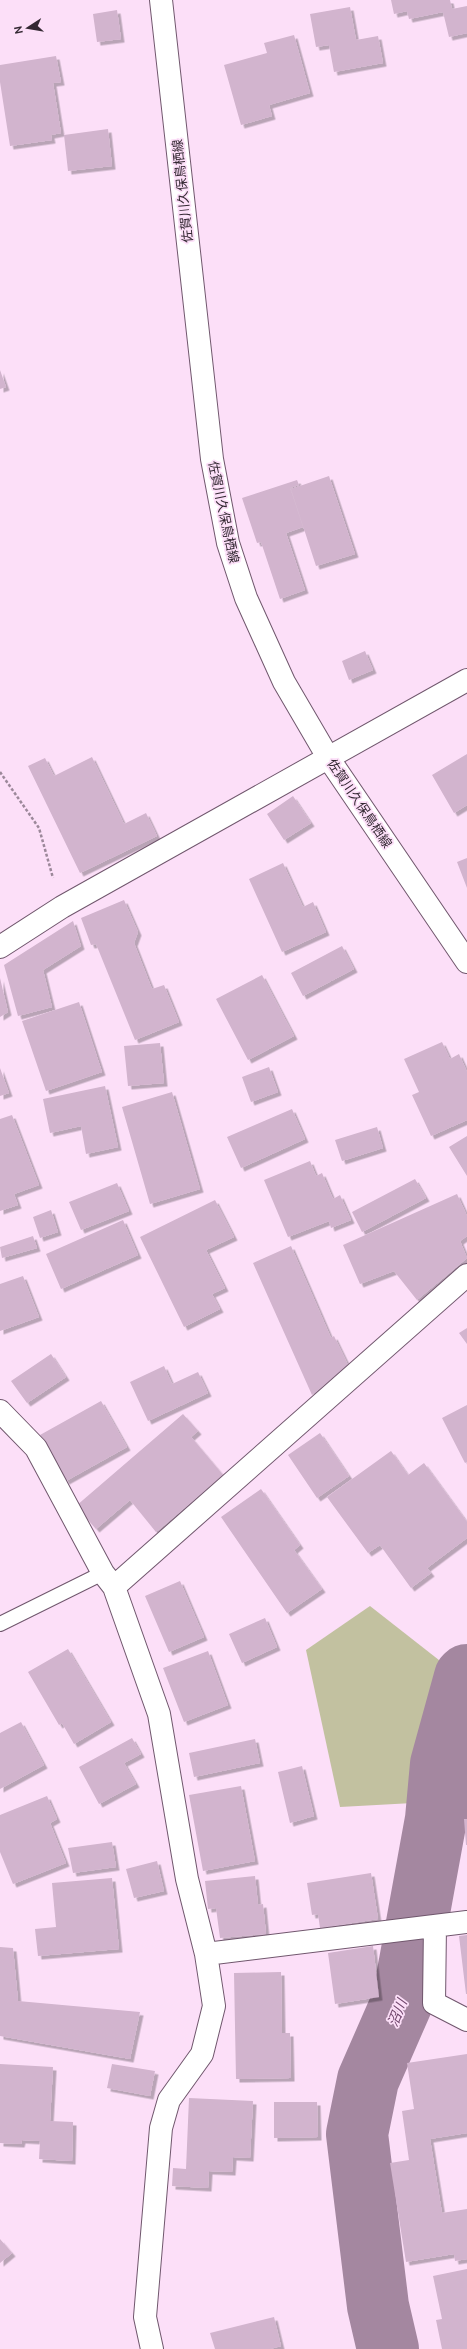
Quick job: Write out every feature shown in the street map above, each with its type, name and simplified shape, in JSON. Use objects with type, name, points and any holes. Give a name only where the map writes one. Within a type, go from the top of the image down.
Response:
[{"type":"street","name":"佐賀川久保鳥栖線","points":[[161,0],[212,459],[228,543],[246,598],[284,682],[329,759],[467,962]]},
{"type":"street","points":[[0,948],[62,907],[329,759],[467,680]]},
{"type":"street","points":[[108,1580],[467,1275]]},
{"type":"street","points":[[0,1411],[36,1448],[108,1580],[159,1714],[187,1879],[206,1954],[214,2006],[202,2054],[169,2100],[161,2128],[145,2317],[152,2349]]},
{"type":"street","points":[[206,1954],[467,1922]]},
{"type":"street","points":[[435,1926],[434,2003],[467,2020]]},
{"type":"lane","points":[[0,1624],[108,1580]]},
{"type":"path","points":[[0,772],[40,828],[62,907]]},
{"type":"green space","points":[[370,1606],[444,1664],[413,1803],[340,1807],[306,1650]]},
{"type":"building","points":[[391,0],[450,0],[452,9],[467,6],[467,33],[449,37],[443,12],[409,19],[407,11],[394,14]]},
{"type":"building","points":[[350,7],[356,40],[378,36],[383,63],[334,72],[329,45],[316,47],[310,14]]},
{"type":"building","points":[[117,10],[121,39],[97,42],[93,14]]},
{"type":"building","points":[[294,35],[310,93],[269,105],[272,116],[241,125],[224,65],[267,53],[264,43]]},
{"type":"building","points":[[56,56],[61,82],[53,83],[61,133],[51,135],[52,140],[10,146],[0,82],[0,65]]},
{"type":"building","points":[[108,129],[112,166],[68,171],[64,135]]},
{"type":"building","points":[[0,370],[6,387],[0,389]]},
{"type":"building","points":[[329,476],[355,554],[316,566],[291,489]]},
{"type":"building","points":[[297,480],[299,485],[290,488],[303,527],[286,533],[305,590],[280,599],[261,542],[257,543],[242,498]]},
{"type":"building","points":[[365,651],[373,670],[349,680],[342,661]]},
{"type":"building","points":[[467,754],[467,805],[454,813],[432,775]]},
{"type":"building","points":[[92,757],[124,824],[146,813],[157,836],[80,873],[28,766],[45,758],[54,776]]},
{"type":"building","points":[[293,796],[311,823],[284,840],[267,814]]},
{"type":"building","points":[[467,858],[467,888],[457,862]]},
{"type":"building","points":[[283,863],[303,907],[313,902],[326,932],[282,952],[249,879]]},
{"type":"building","points":[[124,900],[138,932],[134,943],[152,989],[164,985],[179,1022],[135,1040],[96,944],[91,945],[81,918]]},
{"type":"building","points":[[73,921],[81,946],[43,970],[52,1007],[18,1016],[4,965]]},
{"type":"building","points":[[342,946],[354,969],[303,996],[291,973]]},
{"type":"building","points":[[262,975],[294,1036],[248,1060],[216,999]]},
{"type":"building","points":[[0,978],[8,1012],[0,1017]]},
{"type":"building","points":[[79,1002],[102,1072],[46,1091],[22,1021]]},
{"type":"building","points":[[442,1042],[450,1059],[459,1054],[467,1072],[467,1120],[431,1136],[412,1095],[419,1092],[404,1059]]},
{"type":"building","points":[[160,1043],[164,1083],[128,1086],[124,1046]]},
{"type":"building","points":[[269,1067],[278,1092],[251,1102],[242,1077]]},
{"type":"building","points":[[0,1068],[9,1093],[0,1096]]},
{"type":"building","points":[[105,1086],[118,1147],[86,1154],[81,1126],[50,1133],[43,1099]]},
{"type":"building","points":[[172,1092],[200,1189],[150,1204],[122,1107]]},
{"type":"building","points":[[292,1109],[305,1139],[241,1168],[227,1137]]},
{"type":"building","points":[[12,1115],[39,1185],[14,1194],[18,1205],[0,1211],[0,1119]]},
{"type":"building","points":[[377,1127],[383,1148],[342,1161],[335,1140]]},
{"type":"building","points":[[467,1136],[467,1176],[449,1147]]},
{"type":"building","points":[[310,1161],[316,1176],[322,1173],[333,1199],[340,1195],[351,1220],[331,1228],[329,1221],[288,1237],[264,1180]]},
{"type":"building","points":[[415,1179],[426,1198],[362,1232],[352,1212]]},
{"type":"building","points":[[117,1183],[129,1211],[81,1230],[69,1202]]},
{"type":"building","points":[[457,1194],[467,1216],[467,1236],[460,1241],[467,1258],[417,1300],[394,1271],[360,1284],[343,1245]]},
{"type":"building","points":[[215,1200],[234,1237],[206,1250],[225,1288],[212,1294],[220,1309],[184,1327],[140,1237]]},
{"type":"building","points":[[51,1210],[58,1232],[40,1238],[33,1217]]},
{"type":"building","points":[[123,1220],[138,1255],[61,1289],[46,1254]]},
{"type":"building","points":[[33,1236],[37,1248],[2,1258],[0,1247]]},
{"type":"building","points":[[291,1246],[331,1338],[334,1336],[348,1365],[312,1395],[253,1263]]},
{"type":"building","points":[[23,1276],[39,1317],[0,1331],[0,1284]]},
{"type":"building","points":[[467,1328],[467,1344],[459,1333]]},
{"type":"building","points":[[51,1354],[66,1377],[27,1403],[11,1381]]},
{"type":"building","points":[[164,1366],[172,1384],[198,1372],[208,1393],[148,1421],[130,1382]]},
{"type":"building","points":[[101,1401],[127,1447],[66,1481],[40,1435]]},
{"type":"building","points":[[467,1405],[467,1462],[465,1463],[442,1418]]},
{"type":"building","points":[[183,1414],[198,1431],[191,1437],[223,1475],[156,1532],[130,1500],[96,1529],[76,1506]]},
{"type":"building","points":[[320,1433],[349,1476],[317,1498],[288,1455]]},
{"type":"building","points":[[391,1451],[408,1475],[424,1463],[467,1522],[467,1538],[427,1568],[431,1573],[411,1588],[380,1545],[368,1553],[327,1497]]},
{"type":"building","points":[[261,1489],[300,1545],[294,1550],[322,1589],[287,1613],[221,1517]]},
{"type":"building","points":[[180,1581],[204,1637],[169,1652],[145,1596]]},
{"type":"building","points":[[265,1618],[277,1647],[242,1663],[229,1634]]},
{"type":"building","points":[[68,1649],[111,1722],[74,1744],[62,1723],[59,1725],[28,1672]]},
{"type":"building","points":[[208,1651],[228,1705],[184,1722],[163,1668]]},
{"type":"building","points":[[21,1722],[44,1765],[0,1789],[0,1733]]},
{"type":"building","points":[[132,1738],[141,1754],[124,1763],[136,1784],[99,1804],[79,1767]]},
{"type":"building","points":[[255,1739],[260,1763],[194,1777],[189,1753]]},
{"type":"building","points":[[302,1766],[314,1816],[290,1823],[278,1772]]},
{"type":"building","points":[[241,1786],[255,1861],[203,1871],[189,1795]]},
{"type":"building","points":[[47,1796],[57,1819],[50,1823],[66,1863],[13,1884],[0,1852],[0,1815]]},
{"type":"building","points":[[464,1819],[467,1819],[467,1845],[466,1845]]},
{"type":"building","points":[[112,1842],[116,1867],[73,1873],[68,1848]]},
{"type":"building","points":[[157,1861],[164,1891],[134,1898],[126,1869]]},
{"type":"building","points":[[371,1873],[378,1919],[320,1928],[318,1914],[312,1915],[307,1883]]},
{"type":"building","points":[[255,1876],[258,1905],[263,1904],[266,1934],[220,1938],[216,1908],[208,1909],[205,1881]]},
{"type":"building","points":[[112,1878],[119,1949],[38,1956],[35,1929],[56,1927],[52,1883]]},
{"type":"building","points":[[467,1935],[467,1994],[466,1994],[459,1936]]},
{"type":"building","points":[[373,1946],[379,1997],[335,2004],[328,1953]]},
{"type":"building","points":[[0,1947],[13,1948],[18,2001],[140,2012],[130,2059],[0,2036]]},
{"type":"building","points":[[281,1972],[282,2033],[290,2033],[291,2078],[236,2079],[234,1973]]},
{"type":"building","points":[[467,2054],[467,2133],[430,2139],[442,2213],[467,2209],[467,2259],[455,2261],[454,2254],[406,2262],[390,2163],[409,2160],[402,2111],[414,2109],[407,2063]]},
{"type":"building","points":[[0,2064],[53,2067],[50,2121],[73,2122],[72,2161],[39,2159],[40,2141],[22,2140],[21,2144],[0,2143]]},
{"type":"building","points":[[112,2064],[155,2071],[150,2096],[107,2088]]},
{"type":"building","points":[[189,2098],[253,2101],[250,2158],[233,2157],[232,2172],[209,2171],[208,2188],[172,2186],[173,2168],[186,2169]]},
{"type":"building","points":[[274,2102],[317,2102],[318,2137],[274,2138]]},
{"type":"building","points":[[0,2239],[12,2253],[0,2263]]},
{"type":"building","points":[[467,2269],[467,2349],[442,2349],[436,2320],[442,2319],[433,2276]]},
{"type":"building","points":[[274,2317],[281,2346],[270,2349],[215,2349],[210,2333]]},
{"type":"waterway","name":"沼川","points":[[388,2349],[378,2306],[357,2134],[368,2080],[403,2000],[436,1819],[441,1764],[465,1677],[467,1675]]}]
